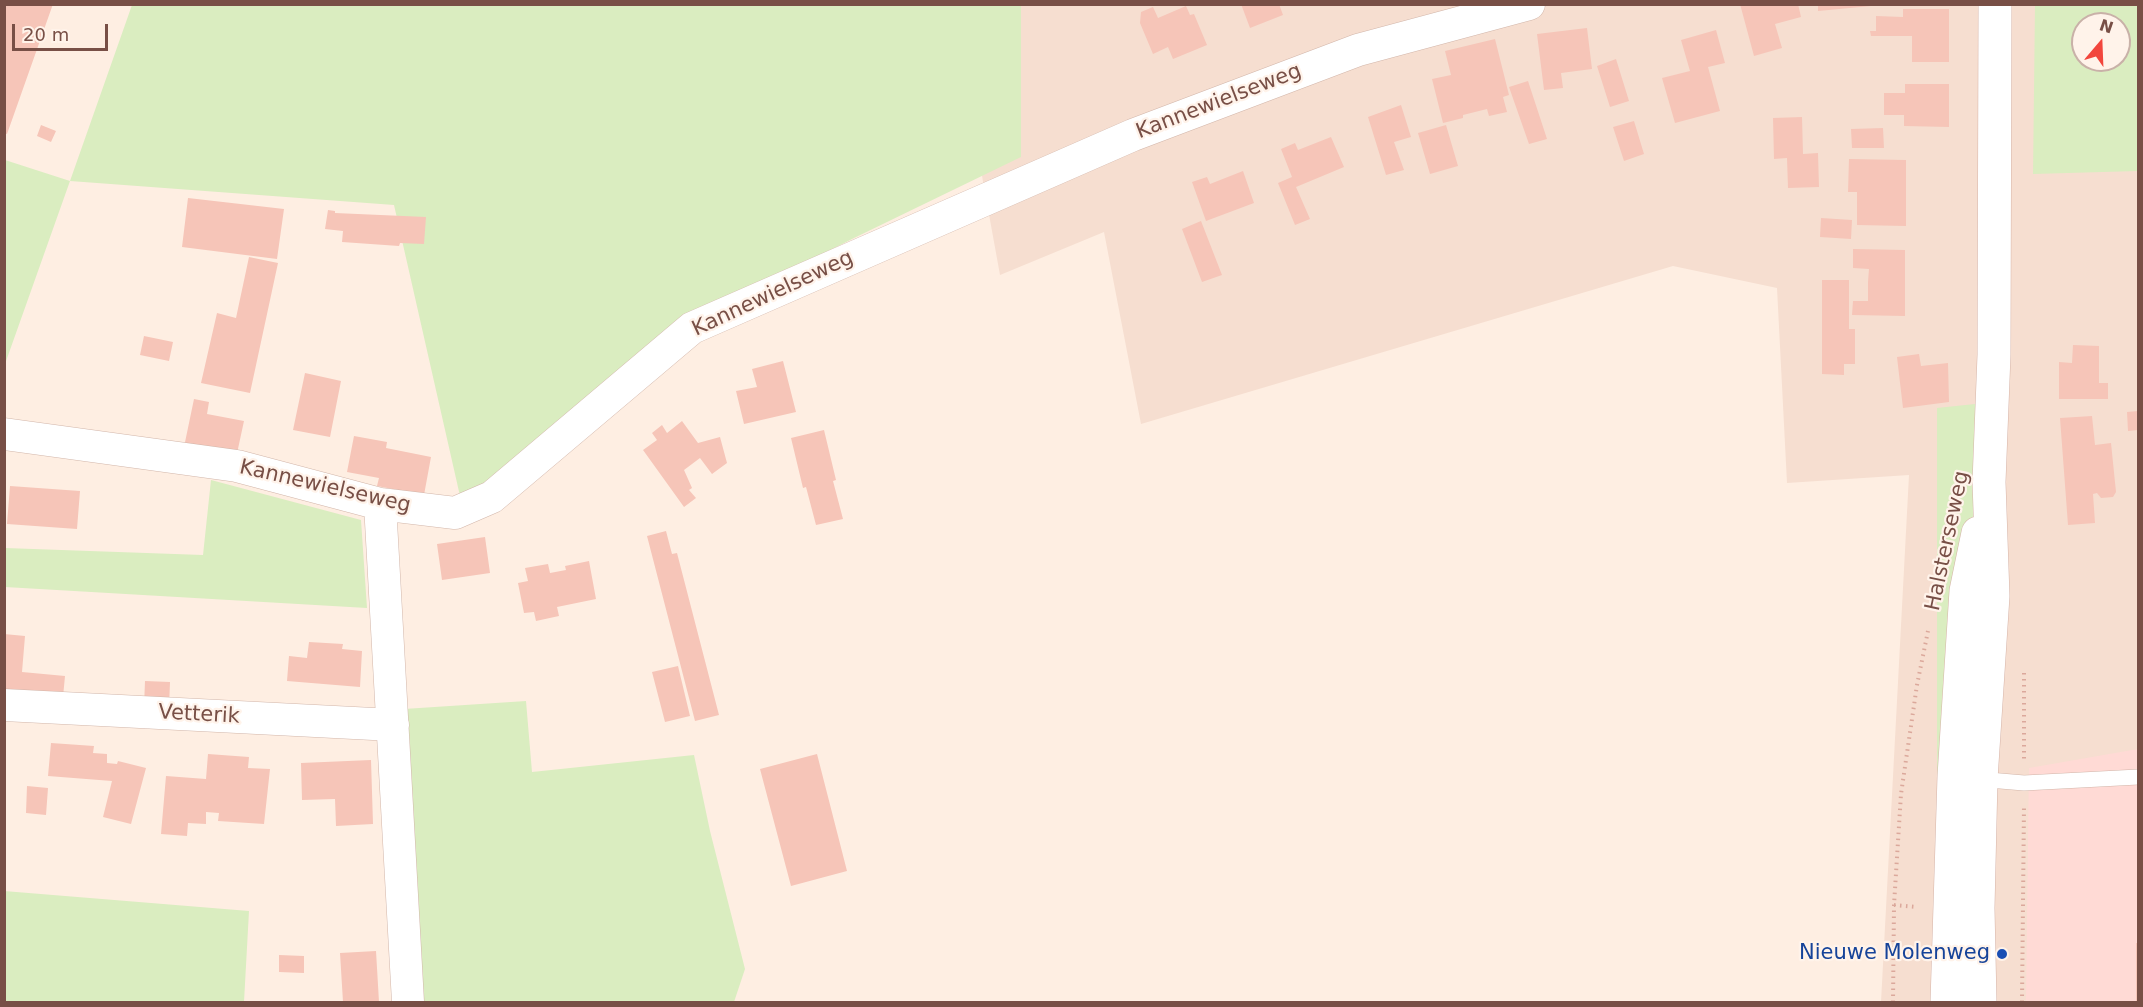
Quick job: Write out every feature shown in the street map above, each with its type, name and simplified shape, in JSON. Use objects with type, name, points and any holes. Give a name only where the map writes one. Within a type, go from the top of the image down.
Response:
[{"type":"main road","name":"Halsterseweg","points":[[1980,1002],[1978,908],[1968,777],[1966,591],[1989,482],[1994,355],[1995,4]]},
{"type":"main road","name":"Halsterseweg","points":[[1947,1002],[1968,777]]},
{"type":"street","name":"Kannewielseweg","points":[[4,434],[237,466],[380,504],[455,513],[492,497],[692,328],[1133,135],[1358,50],[1529,4]]},
{"type":"street","points":[[380,504],[408,1002]]},
{"type":"street","name":"Vetterik","points":[[4,705],[393,725]]},
{"type":"lane","points":[[1968,777],[2024,783],[2139,777]]},
{"type":"path","name":"Halsterseweg","points":[[1893,1002],[1894,905],[1901,794],[1917,685],[1929,624]]},
{"type":"shaded area","points":[[951,5],[2138,5],[2138,1002],[1881,1002],[1909,475],[1787,483],[1777,288],[1673,266],[1141,424],[1104,232],[1000,275]]},
{"type":"shaded area","points":[[2138,749],[2138,1002],[2026,1002],[2029,768]]},
{"type":"green space","points":[[132,5],[1021,5],[1021,157],[742,295],[511,474],[460,496],[394,205],[70,181]]},
{"type":"green space","points":[[2035,5],[2138,5],[2138,171],[2033,174]]},
{"type":"green space","points":[[5,160],[70,181],[5,364]]},
{"type":"green space","points":[[1975,404],[1969,1002],[1937,1002],[1937,408]]},
{"type":"green space","points":[[211,480],[361,520],[367,608],[5,587],[5,548],[203,555]]},
{"type":"green space","points":[[526,701],[532,772],[694,755],[710,831],[745,969],[734,1002],[422,1002],[404,709]]},
{"type":"green space","points":[[4,891],[249,911],[244,1002],[5,1002]]},
{"type":"building","points":[[4,4],[53,4],[7,134],[4,133]]},
{"type":"building","points":[[1241,4],[1279,4],[1283,15],[1250,28]]},
{"type":"building","points":[[1740,4],[1798,4],[1801,17],[1775,24],[1782,48],[1754,56]]},
{"type":"building","points":[[1818,4],[1871,4],[1871,6],[1818,11]]},
{"type":"building","points":[[1186,6],[1190,15],[1194,14],[1207,45],[1173,59],[1168,47],[1153,54],[1140,23],[1141,12],[1153,7],[1158,18]]},
{"type":"building","points":[[1903,9],[1949,9],[1949,62],[1912,62],[1912,36],[1871,36],[1870,31],[1876,31],[1876,16],[1903,17]]},
{"type":"building","points":[[1587,28],[1592,69],[1561,73],[1563,88],[1544,90],[1537,34]]},
{"type":"building","points":[[1716,30],[1725,63],[1708,67],[1720,111],[1675,123],[1662,78],[1690,71],[1681,40]]},
{"type":"building","points":[[1495,39],[1509,95],[1503,97],[1507,112],[1489,116],[1487,109],[1443,123],[1432,79],[1451,75],[1445,51]]},
{"type":"building","points":[[1616,59],[1629,101],[1610,107],[1597,66]]},
{"type":"building","points":[[1528,81],[1547,139],[1529,144],[1509,87]]},
{"type":"building","points":[[1905,84],[1949,84],[1949,127],[1904,126],[1904,115],[1884,115],[1884,93],[1905,93]]},
{"type":"building","points":[[1401,105],[1411,137],[1394,142],[1404,170],[1386,175],[1368,117]]},
{"type":"building","points":[[1802,117],[1803,154],[1818,153],[1819,187],[1788,188],[1787,158],[1774,159],[1773,118]]},
{"type":"building","points":[[1634,121],[1644,154],[1624,161],[1613,127]]},
{"type":"building","points":[[41,125],[56,131],[51,142],[37,136]]},
{"type":"building","points":[[1446,125],[1458,166],[1430,174],[1418,133]]},
{"type":"building","points":[[1883,128],[1884,148],[1852,148],[1851,129]]},
{"type":"building","points":[[1331,137],[1344,167],[1296,187],[1310,219],[1295,225],[1278,183],[1292,177],[1281,149],[1295,143],[1298,150]]},
{"type":"building","points":[[1849,159],[1906,160],[1906,226],[1857,225],[1857,192],[1848,192]]},
{"type":"building","points":[[1243,171],[1254,203],[1206,221],[1192,182],[1207,177],[1210,184]]},
{"type":"building","points":[[188,198],[284,209],[277,259],[182,247]]},
{"type":"building","points":[[328,210],[335,211],[335,213],[426,217],[424,244],[400,243],[399,246],[342,242],[343,231],[325,229]]},
{"type":"building","points":[[1821,218],[1852,220],[1851,239],[1820,237]]},
{"type":"building","points":[[1201,221],[1222,275],[1202,282],[1182,229]]},
{"type":"building","points":[[1853,249],[1905,250],[1905,316],[1852,315],[1853,301],[1868,301],[1869,269],[1853,268]]},
{"type":"building","points":[[249,257],[278,263],[250,393],[201,383],[217,313],[236,318]]},
{"type":"building","points":[[1822,280],[1849,280],[1849,329],[1855,329],[1855,364],[1844,364],[1844,375],[1822,374]]},
{"type":"building","points":[[144,336],[173,342],[169,361],[140,355]]},
{"type":"building","points":[[2073,345],[2099,346],[2099,383],[2108,383],[2108,399],[2059,399],[2059,362],[2072,363]]},
{"type":"building","points":[[1919,354],[1921,366],[1948,363],[1949,402],[1903,408],[1897,357]]},
{"type":"building","points":[[783,361],[796,412],[744,424],[736,391],[757,387],[752,369]]},
{"type":"building","points":[[305,373],[341,381],[330,437],[293,430]]},
{"type":"building","points":[[194,399],[209,402],[207,414],[244,421],[236,458],[184,447]]},
{"type":"building","points":[[2138,411],[2138,430],[2128,431],[2127,412]]},
{"type":"building","points":[[2092,416],[2095,445],[2111,443],[2116,492],[2113,497],[2101,498],[2097,493],[2093,494],[2095,523],[2068,525],[2060,418]]},
{"type":"building","points":[[682,421],[698,443],[720,437],[727,463],[712,474],[700,458],[684,470],[692,488],[689,490],[696,498],[684,507],[643,450],[657,440],[652,433],[662,425],[667,433]]},
{"type":"building","points":[[824,430],[836,480],[833,481],[843,519],[816,525],[806,487],[803,488],[791,438]]},
{"type":"building","points":[[354,436],[387,442],[386,448],[431,457],[424,495],[377,486],[379,478],[347,472]]},
{"type":"building","points":[[10,486],[80,491],[77,529],[7,524]]},
{"type":"building","points":[[666,531],[672,554],[677,553],[719,715],[695,721],[647,536]]},
{"type":"building","points":[[485,537],[490,573],[442,580],[437,544]]},
{"type":"building","points":[[589,561],[596,599],[557,607],[559,616],[536,621],[534,612],[524,613],[518,583],[528,581],[525,568],[548,564],[550,573],[566,570],[565,566]]},
{"type":"building","points":[[4,634],[25,636],[22,672],[65,676],[63,697],[4,692]]},
{"type":"building","points":[[309,642],[343,644],[342,649],[362,651],[360,687],[287,681],[289,656],[307,658]]},
{"type":"building","points":[[678,666],[690,716],[665,722],[652,672]]},
{"type":"building","points":[[145,681],[170,682],[169,708],[144,707]]},
{"type":"building","points":[[51,743],[94,746],[93,753],[107,754],[107,763],[117,764],[118,761],[146,768],[131,824],[103,817],[112,781],[48,776]]},
{"type":"building","points":[[208,754],[249,757],[248,768],[270,769],[264,824],[218,821],[219,813],[206,812],[206,824],[188,823],[187,836],[161,834],[166,776],[206,779]]},
{"type":"building","points":[[817,754],[847,871],[791,886],[760,769]]},
{"type":"building","points":[[371,760],[373,824],[336,826],[335,799],[302,800],[301,763]]},
{"type":"building","points":[[27,786],[48,788],[46,815],[26,813]]},
{"type":"building","points":[[2136,943],[2138,943],[2138,1002],[2136,1002]]},
{"type":"building","points":[[376,951],[379,1002],[343,1002],[340,953]]},
{"type":"building","points":[[279,955],[304,956],[304,973],[279,972]]},
{"type":"place","name":"Nieuwe Molenweg","points":[[2002,954]]}]
